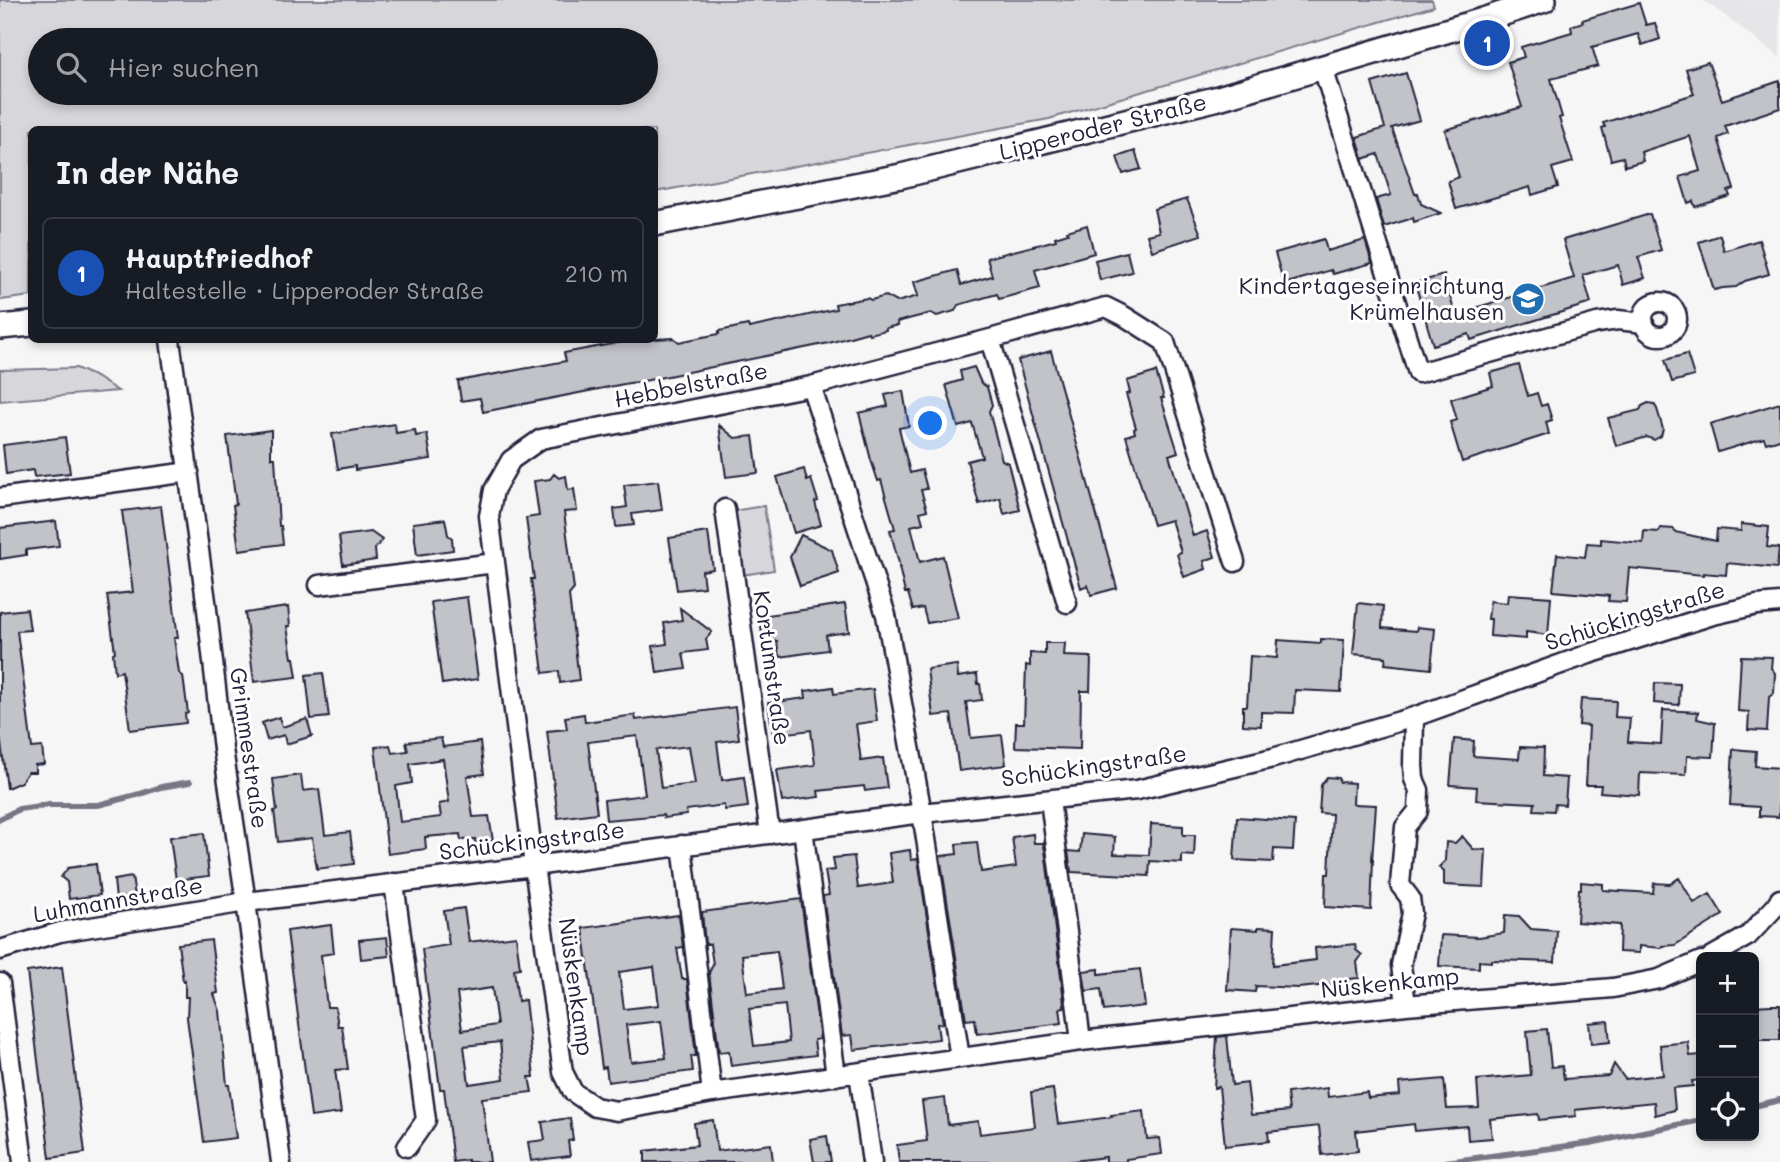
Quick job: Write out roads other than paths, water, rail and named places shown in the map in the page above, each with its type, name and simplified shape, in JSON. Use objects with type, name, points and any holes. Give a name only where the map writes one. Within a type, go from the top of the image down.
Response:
[{"type":"main road","name":"Lipperoder Straße","points":[[658,223],[901,177],[1215,99],[1544,0]]},
{"type":"main road","points":[[0,327],[28,324]]},
{"type":"street","points":[[1323,68],[1418,373],[1597,323],[1618,320],[1644,323]]},
{"type":"street","name":"Hebbelstraße","points":[[534,866],[489,516],[494,490],[511,460],[541,439],[811,386],[1106,307],[1165,342],[1235,562]]},
{"type":"street","points":[[990,339],[1067,603]]},
{"type":"street","name":"Grimmestraße","points":[[170,343],[223,749],[281,1162]]},
{"type":"street","points":[[811,386],[886,615],[922,813],[960,1058]]},
{"type":"street","points":[[0,498],[189,472]]},
{"type":"street","name":"Kortumstraße","points":[[725,509],[770,834]]},
{"type":"street","points":[[319,585],[495,563]]},
{"type":"street","name":"Schückingstraße","points":[[246,902],[922,813],[1137,790],[1273,758],[1414,717],[1590,654],[1713,615],[1780,603]]},
{"type":"street","points":[[1406,1004],[1401,965],[1412,913],[1410,898],[1400,885],[1405,827],[1418,811],[1419,790],[1414,779],[1413,766],[1414,717]]},
{"type":"street","points":[[1050,800],[1081,1041]]},
{"type":"street","points":[[803,829],[836,1076]]},
{"type":"street","points":[[682,845],[712,1093]]},
{"type":"street","name":"Nüskenkamp","points":[[534,866],[564,1072],[573,1092],[595,1107],[617,1111],[712,1093],[1081,1041],[1406,1004],[1613,988],[1660,979],[1696,963]]},
{"type":"street","points":[[394,883],[426,1120],[407,1147]]},
{"type":"street","points":[[1720,952],[1748,936],[1780,900]]},
{"type":"street","name":"Luhmannstraße","points":[[0,950],[60,932],[246,902]]},
{"type":"street","points":[[0,983],[23,1162]]},
{"type":"street","points":[[859,1073],[872,1162]]},
{"type":"waterway","points":[[0,819],[19,809],[47,805],[98,805],[161,787],[190,782]]},
{"type":"waterway","points":[[1759,1105],[1780,1100]]},
{"type":"waterway","points":[[1446,1162],[1590,1143],[1696,1121]]},
{"type":"place","name":"Hauptfriedhof","points":[[1487,43]]},
{"type":"place","name":"Kindertageseinrichtung Krümelhausen","points":[[1528,299]]}]
